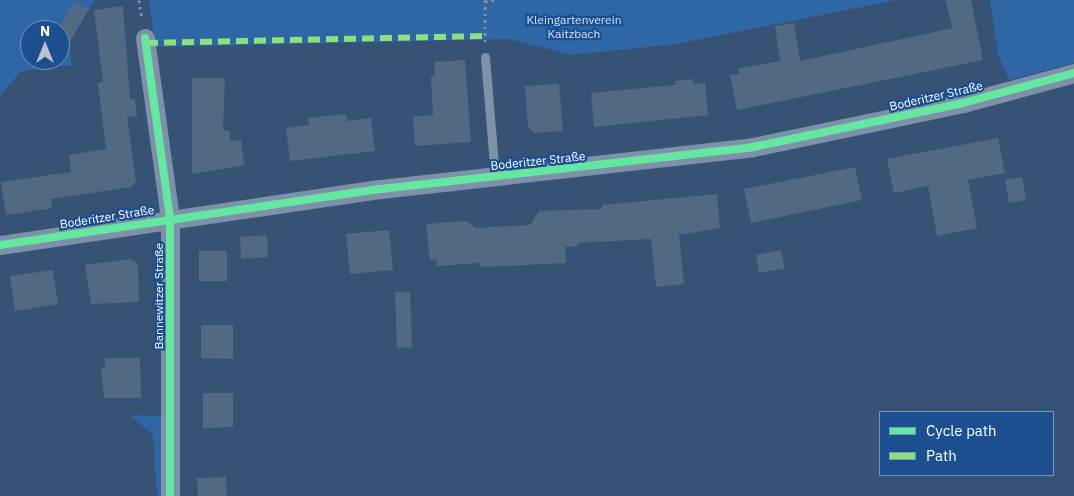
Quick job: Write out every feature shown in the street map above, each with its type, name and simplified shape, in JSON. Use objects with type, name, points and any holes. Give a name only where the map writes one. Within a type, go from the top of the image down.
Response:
[{"type":"street","name":"Bannewitzer Straße","points":[[145,38],[170,219],[170,496]]},
{"type":"street","name":"Boderitzer Straße","points":[[0,245],[333,195],[753,147],[963,103],[1074,73]]},
{"type":"lane","points":[[485,57],[495,177]]},
{"type":"path","points":[[485,57],[485,1],[495,0]]},
{"type":"green space","points":[[0,0],[100,0],[94,1],[70,41],[70,20],[20,20],[20,70],[30,70],[21,71],[0,96]]},
{"type":"green space","name":"Kleingartenverein Kaitzbach","points":[[149,0],[897,0],[676,44],[572,55],[508,39],[155,47]]},
{"type":"green space","points":[[990,0],[1074,0],[1074,63],[1009,80],[998,55]]},
{"type":"green space","points":[[130,415],[164,416],[164,496],[157,496],[153,435]]},
{"type":"building","points":[[945,0],[971,0],[983,60],[737,110],[730,75],[739,74],[738,69],[780,61],[775,26],[794,23],[800,61],[953,28]]},
{"type":"building","points":[[75,1],[89,9],[70,41],[70,20],[64,20]]},
{"type":"building","points":[[123,6],[130,99],[135,99],[137,116],[127,117],[136,181],[131,187],[51,199],[52,208],[6,215],[1,182],[71,172],[69,155],[106,149],[98,83],[103,82],[94,10]]},
{"type":"building","points":[[465,60],[471,142],[415,146],[413,117],[433,115],[431,77],[435,76],[434,62]]},
{"type":"building","points":[[192,78],[225,78],[223,130],[230,131],[230,141],[241,140],[244,165],[192,174]]},
{"type":"building","points":[[693,79],[693,84],[705,83],[708,115],[594,127],[591,93],[675,85],[675,81]]},
{"type":"building","points":[[559,84],[563,131],[534,133],[528,127],[525,86]]},
{"type":"building","points":[[346,114],[347,121],[371,118],[375,151],[290,161],[286,128],[309,125],[308,118]]},
{"type":"building","points":[[998,138],[1005,173],[968,180],[977,228],[937,236],[928,186],[894,193],[887,159]]},
{"type":"building","points":[[855,167],[862,200],[751,223],[744,189]]},
{"type":"building","points":[[1022,177],[1026,200],[1009,203],[1005,180]]},
{"type":"building","points":[[717,194],[720,228],[679,235],[684,284],[656,287],[651,239],[577,243],[578,246],[565,247],[566,263],[481,267],[480,263],[437,266],[436,259],[430,260],[426,224],[466,221],[476,228],[530,225],[539,211],[602,209],[602,205]]},
{"type":"building","points":[[389,230],[393,270],[350,274],[346,234]]},
{"type":"building","points":[[267,235],[268,257],[241,259],[240,237]]},
{"type":"building","points":[[781,250],[785,268],[759,273],[756,255]]},
{"type":"building","points":[[199,251],[227,251],[227,281],[199,281]]},
{"type":"building","points":[[130,259],[138,264],[139,302],[91,304],[85,265]]},
{"type":"building","points":[[53,270],[58,304],[15,311],[10,276]]},
{"type":"building","points":[[395,292],[410,292],[412,347],[397,348]]},
{"type":"building","points":[[201,325],[233,325],[233,359],[201,358]]},
{"type":"building","points":[[104,358],[140,358],[141,398],[104,398],[101,368],[105,368]]},
{"type":"building","points":[[203,393],[233,393],[233,427],[203,428]]},
{"type":"building","points":[[226,477],[227,496],[198,496],[197,478]]},
{"type":"marked path","points":[[146,43],[486,36]]},
{"type":"cycle path","points":[[145,38],[170,219],[170,496]]},
{"type":"cycle path","points":[[0,245],[381,189],[753,147],[963,103],[1074,73]]}]
